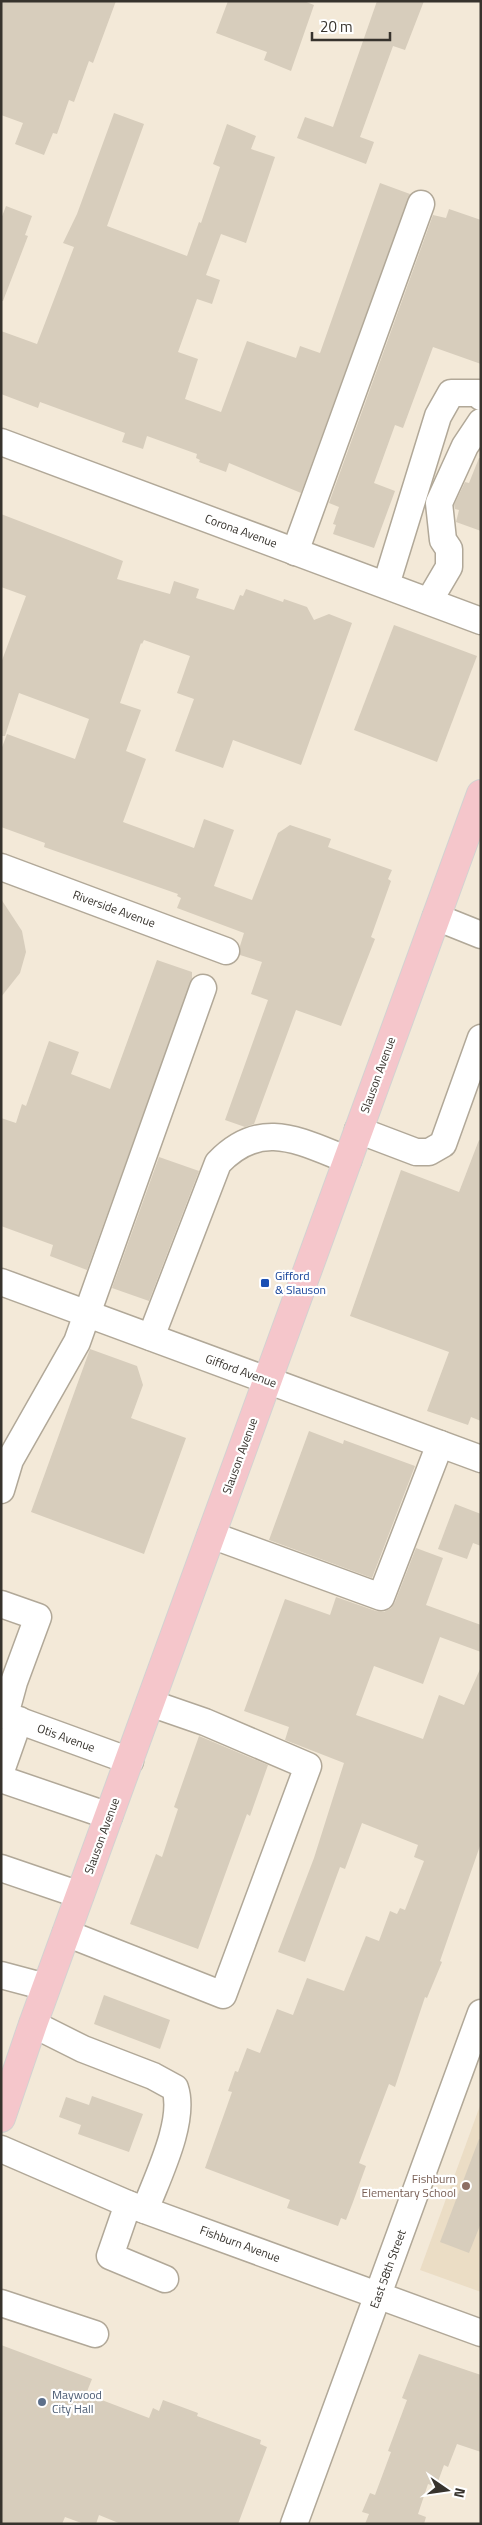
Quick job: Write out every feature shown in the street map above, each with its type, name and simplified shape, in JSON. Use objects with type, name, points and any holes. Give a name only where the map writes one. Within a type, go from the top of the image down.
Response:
[{"type":"main road","name":"Slauson Avenue","points":[[1,2118],[46,1987],[481,794]]},
{"type":"street","points":[[295,552],[421,204]]},
{"type":"street","points":[[386,585],[438,416],[451,393],[479,394],[481,397]]},
{"type":"street","points":[[429,601],[449,567],[449,549],[443,540],[439,504],[465,446],[481,422]]},
{"type":"street","name":"Corona Avenue","points":[[1,442],[481,621]]},
{"type":"street","name":"Riverside Avenue","points":[[1,867],[226,951]]},
{"type":"street","points":[[436,917],[481,935]]},
{"type":"street","points":[[1,1490],[10,1460],[77,1342],[204,988]]},
{"type":"street","points":[[358,1130],[416,1152],[429,1152],[443,1144],[481,1038]]},
{"type":"street","points":[[151,1337],[218,1163],[231,1150],[250,1141],[276,1135],[292,1138],[348,1160]]},
{"type":"street","name":"Gifford Avenue","points":[[1,1282],[481,1459]]},
{"type":"street","points":[[211,1535],[381,1598],[440,1444]]},
{"type":"street","points":[[1,1604],[38,1617],[14,1682],[1,1771]]},
{"type":"street","points":[[66,1933],[223,1995],[308,1766],[204,1722],[150,1702]]},
{"type":"street","name":"Otis Avenue","points":[[8,1717],[130,1761]]},
{"type":"street","points":[[1,1779],[109,1816]]},
{"type":"street","points":[[1,1868],[80,1896]]},
{"type":"street","points":[[1,1975],[46,1987]]},
{"type":"street","name":"East 58th Street","points":[[294,2524],[481,2013]]},
{"type":"street","points":[[33,2024],[83,2049],[153,2076],[175,2088],[178,2098],[177,2114],[168,2148],[110,2256],[165,2279]]},
{"type":"street","name":"Fishburn Avenue","points":[[1,2149],[137,2207],[481,2333]]},
{"type":"street","points":[[1,2303],[95,2334]]},
{"type":"shaded area","name":"Fishburn Elementary School","points":[[481,2103],[481,2292],[420,2270]]},
{"type":"building","points":[[1,1],[116,1],[93,63],[89,61],[74,102],[69,100],[57,134],[53,133],[44,155],[15,144],[23,123],[1,115]]},
{"type":"building","points":[[228,1],[304,1],[314,5],[291,71],[264,60],[267,52],[216,33]]},
{"type":"building","points":[[377,1],[424,1],[405,50],[393,46],[360,137],[374,142],[366,164],[297,138],[305,117],[333,127]]},
{"type":"building","points":[[114,113],[144,124],[107,226],[187,256],[199,222],[201,223],[220,167],[213,164],[227,124],[256,136],[251,149],[275,157],[246,243],[221,234],[206,275],[220,280],[212,304],[197,299],[178,352],[198,359],[185,399],[221,412],[247,341],[296,358],[300,346],[320,353],[380,183],[410,194],[301,493],[229,463],[226,472],[199,462],[200,460],[196,458],[197,454],[147,436],[143,449],[122,442],[125,433],[40,402],[38,408],[1,394],[1,331],[37,344],[74,247],[63,243],[77,214]]},
{"type":"building","points":[[6,206],[32,216],[25,235],[28,236],[3,301],[1,301],[1,219]]},
{"type":"building","points":[[449,209],[481,220],[481,364],[433,347],[403,428],[395,425],[374,483],[395,491],[374,548],[333,534],[336,525],[333,524],[339,507],[329,503],[433,215],[446,218]]},
{"type":"building","points":[[479,458],[481,458],[481,531],[456,522],[459,510],[455,509],[454,505],[465,482],[469,483]]},
{"type":"building","points":[[1,514],[123,561],[117,579],[170,594],[174,581],[199,589],[196,598],[234,610],[240,595],[243,596],[246,589],[283,602],[284,599],[307,607],[314,620],[329,614],[352,623],[301,765],[233,740],[223,768],[175,751],[194,699],[177,693],[190,656],[144,640],[141,643],[120,703],[141,710],[126,751],[146,759],[123,822],[194,848],[204,819],[234,830],[214,886],[252,900],[278,833],[290,825],[331,839],[328,847],[392,870],[388,879],[391,881],[371,937],[375,939],[341,1026],[296,1010],[254,1124],[245,1127],[225,1120],[268,1000],[251,994],[262,962],[240,955],[240,946],[244,933],[177,908],[181,898],[177,896],[178,894],[44,847],[45,843],[1,827],[1,750],[7,734],[75,759],[89,719],[19,693],[5,736],[1,736],[1,663],[26,596],[1,587]]},
{"type":"building","points":[[394,625],[477,656],[437,762],[354,730]]},
{"type":"building","points":[[1,899],[22,931],[26,952],[20,973],[1,997]]},
{"type":"building","points":[[157,960],[192,972],[192,979],[87,1270],[50,1256],[53,1245],[1,1226],[1,1118],[16,1123],[22,1104],[26,1106],[49,1041],[79,1052],[71,1074],[110,1089]]},
{"type":"building","points":[[479,1140],[481,1141],[481,1421],[471,1417],[468,1425],[427,1411],[449,1352],[350,1316],[401,1170],[459,1192]]},
{"type":"building","points":[[159,1157],[199,1171],[149,1301],[112,1288]]},
{"type":"building","points":[[90,1349],[137,1366],[143,1385],[131,1418],[186,1438],[144,1554],[31,1512]]},
{"type":"building","points":[[309,1431],[343,1444],[344,1440],[415,1466],[372,1578],[269,1540]]},
{"type":"building","points":[[455,1504],[481,1514],[481,1546],[473,1543],[467,1559],[438,1549]]},
{"type":"building","points":[[416,1548],[443,1558],[426,1605],[481,1625],[481,1652],[440,1637],[423,1684],[374,1666],[356,1715],[423,1739],[439,1695],[464,1705],[481,1667],[481,1843],[440,1961],[442,1962],[427,1998],[425,1997],[395,2087],[389,2084],[359,2163],[366,2166],[353,2202],[346,2220],[341,2218],[338,2226],[287,2208],[290,2200],[205,2168],[232,2092],[228,2091],[235,2071],[238,2072],[247,2048],[260,2053],[277,2009],[293,2015],[307,1978],[344,1991],[366,1936],[379,1941],[390,1911],[397,1914],[400,1908],[405,1910],[424,1861],[414,1857],[418,1845],[362,1823],[345,1869],[340,1867],[305,1962],[278,1952],[314,1858],[344,1763],[285,1740],[289,1727],[244,1711],[285,1599],[330,1615],[336,1597],[384,1612],[391,1608],[395,1602]]},
{"type":"building","points":[[199,1736],[268,1765],[250,1816],[247,1814],[198,1949],[130,1924],[156,1854],[162,1857],[178,1809],[174,1807]]},
{"type":"building","points":[[104,1995],[170,2020],[160,2049],[94,2024]]},
{"type":"building","points":[[92,2096],[143,2114],[129,2152],[78,2134],[81,2125],[59,2117],[66,2097],[89,2105]]},
{"type":"building","points":[[479,2139],[481,2139],[481,2223],[469,2253],[440,2242]]},
{"type":"building","points":[[1,2345],[92,2379],[86,2394],[149,2418],[153,2408],[159,2411],[163,2400],[198,2413],[197,2416],[261,2440],[260,2444],[267,2447],[238,2524],[121,2524],[99,2515],[96,2524],[84,2524],[65,2517],[62,2524],[1,2524]]},
{"type":"building","points":[[419,2354],[481,2375],[481,2452],[457,2444],[448,2467],[444,2465],[436,2487],[428,2484],[418,2514],[426,2517],[424,2524],[365,2524],[369,2514],[362,2512],[370,2493],[375,2495],[391,2452],[388,2451],[407,2400],[402,2398]]},
{"type":"place","name":"Gifford & Slauson","points":[[265,1283]]},
{"type":"place","name":"Fishburn Elementary School","points":[[466,2186]]},
{"type":"place","name":"Maywood City Hall","points":[[42,2402]]}]
